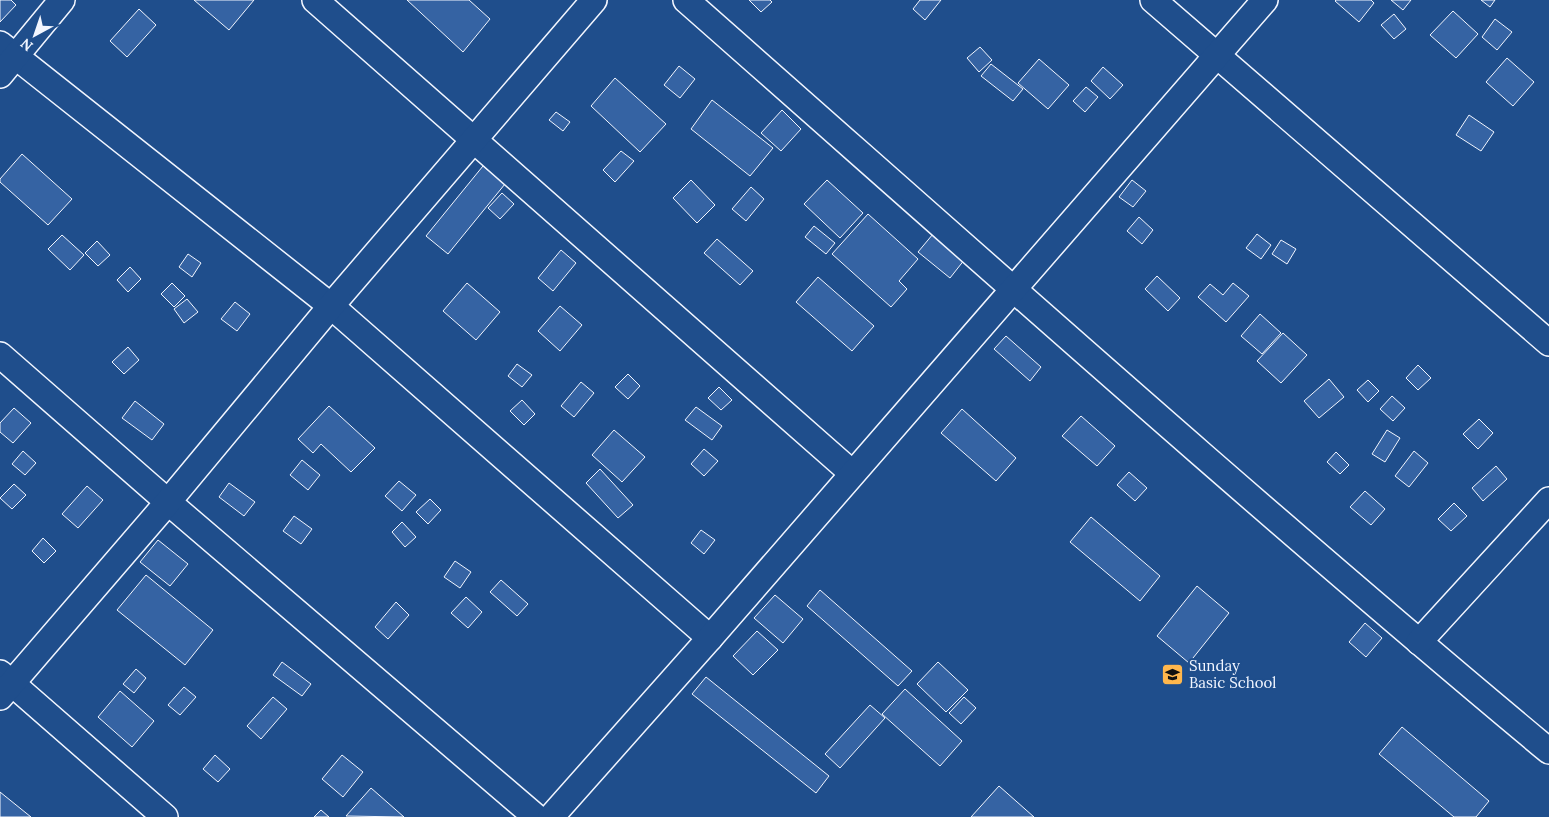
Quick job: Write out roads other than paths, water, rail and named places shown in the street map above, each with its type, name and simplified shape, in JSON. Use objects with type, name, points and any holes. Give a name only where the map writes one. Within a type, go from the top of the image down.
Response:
[{"type":"street","points":[[62,0],[5,59],[331,306],[710,638]]},
{"type":"street","points":[[314,0],[852,473]]},
{"type":"street","points":[[165,817],[4,684],[168,502],[331,306],[594,0]]},
{"type":"street","points":[[686,0],[1013,289],[1419,642],[1549,751]]},
{"type":"street","points":[[1153,0],[1549,343]]},
{"type":"street","points":[[551,817],[710,638],[1266,0]]},
{"type":"street","points":[[0,355],[168,502],[536,817]]},
{"type":"street","points":[[1419,642],[1549,500]]},
{"type":"place","name":"Sunday Basic School","points":[[1173,674]]}]
